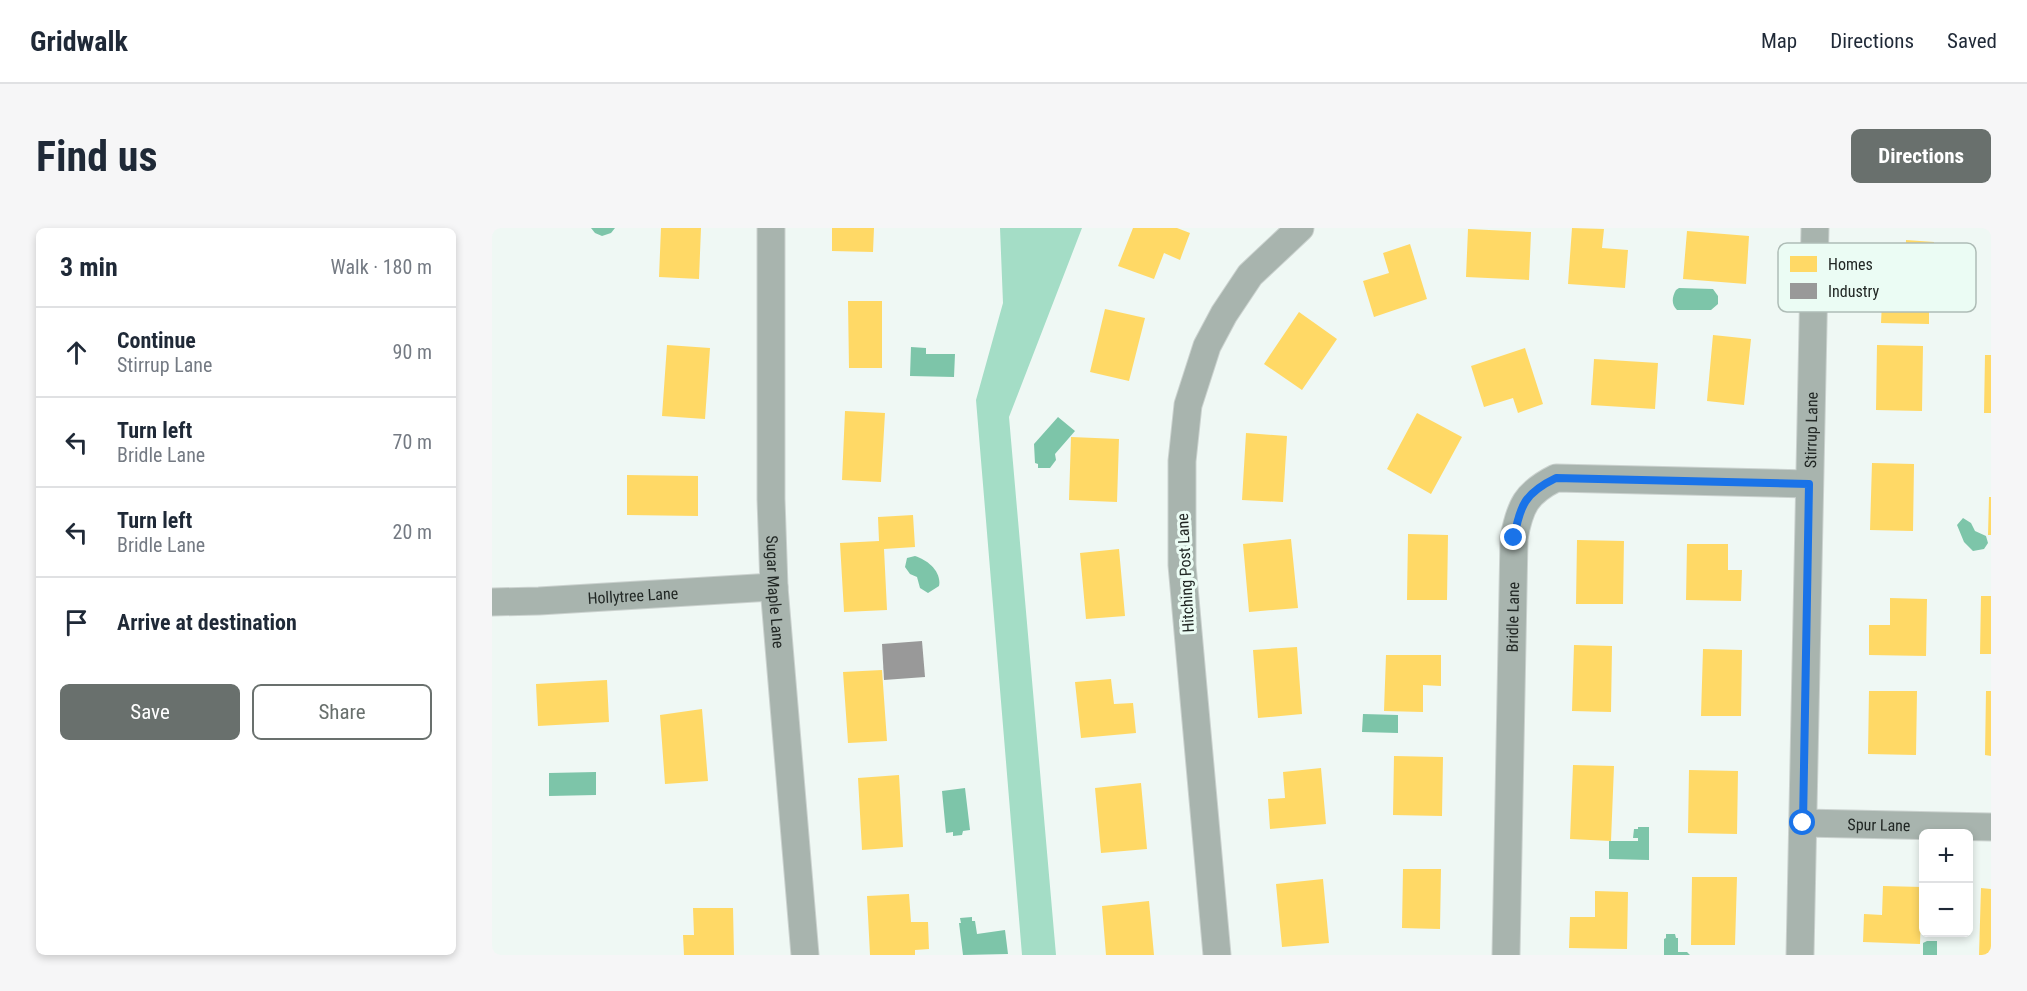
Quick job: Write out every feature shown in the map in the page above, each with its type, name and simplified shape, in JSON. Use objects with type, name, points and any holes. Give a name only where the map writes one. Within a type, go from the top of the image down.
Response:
[{"type":"street","name":"Sugar Maple Lane","points":[[771,228],[771,499],[774,587],[805,955]]},
{"type":"street","name":"Hitching Post Lane","points":[[1217,955],[1182,565],[1182,461],[1188,405],[1207,346],[1224,314],[1250,274],[1300,228]]},
{"type":"street","name":"Stirrup Lane","points":[[1815,228],[1815,243]]},
{"type":"street","name":"Stirrup Lane","points":[[1800,955],[1813,312]]},
{"type":"street","name":"Bridle Lane","points":[[1506,955],[1514,538],[1519,513],[1536,488],[1556,478],[1809,484]]},
{"type":"street","name":"Hollytree Lane","points":[[492,602],[551,601],[774,587]]},
{"type":"street","name":"Spur Lane","points":[[1803,823],[1991,827]]},
{"type":"shaded area","points":[[591,228],[615,228],[611,233],[602,236]]},
{"type":"shaded area","points":[[1000,228],[1082,228],[1009,417],[1056,955],[1022,955],[976,400],[1003,303]]},
{"type":"shaded area","points":[[1679,288],[1713,289],[1718,296],[1718,304],[1711,310],[1677,310],[1673,298]]},
{"type":"shaded area","points":[[911,347],[926,348],[926,354],[955,354],[954,377],[910,376]]},
{"type":"shaded area","points":[[1058,417],[1075,431],[1055,454],[1056,460],[1050,468],[1038,468],[1038,464],[1035,463],[1034,444]]},
{"type":"shaded area","points":[[1963,518],[1971,523],[1975,531],[1986,536],[1988,543],[1984,549],[1973,551],[1964,542],[1957,525]]},
{"type":"shaded area","points":[[915,556],[925,560],[938,576],[939,586],[928,593],[920,588],[917,577],[910,574],[905,567],[907,558]]},
{"type":"shaded area","points":[[1363,714],[1398,715],[1398,733],[1362,732]]},
{"type":"shaded area","points":[[596,772],[596,795],[549,796],[549,773]]},
{"type":"shaded area","points":[[965,788],[970,830],[963,831],[962,835],[953,836],[953,832],[946,833],[942,791]]},
{"type":"shaded area","points":[[1649,827],[1649,860],[1609,859],[1609,841],[1638,841],[1638,838],[1633,838],[1634,829]]},
{"type":"shaded area","points":[[972,917],[977,934],[1005,930],[1008,954],[963,955],[960,918]]},
{"type":"shaded area","points":[[1666,934],[1675,934],[1678,938],[1678,952],[1687,952],[1690,955],[1664,955]]},
{"type":"shaded area","points":[[1937,941],[1937,955],[1923,955],[1923,943]]},
{"type":"building: Homes","points":[[661,228],[701,228],[699,279],[659,277]]},
{"type":"building: Homes","points":[[832,228],[874,228],[873,252],[832,251]]},
{"type":"building: Homes","points":[[1133,228],[1177,228],[1190,233],[1180,260],[1164,253],[1154,279],[1118,266]]},
{"type":"building: Homes","points":[[1572,228],[1604,229],[1602,248],[1628,250],[1625,288],[1568,284]]},
{"type":"building: Homes","points":[[1468,229],[1531,232],[1529,280],[1466,277]]},
{"type":"building: Homes","points":[[1687,231],[1749,236],[1746,284],[1683,279]]},
{"type":"building: Homes","points":[[1906,240],[1934,242],[1934,243],[1906,243]]},
{"type":"building: Homes","points":[[1410,244],[1427,299],[1374,317],[1363,281],[1389,273],[1383,253]]},
{"type":"building: Homes","points":[[848,301],[882,301],[882,368],[849,368]]},
{"type":"building: Homes","points":[[1105,309],[1145,318],[1129,381],[1090,372]]},
{"type":"building: Homes","points":[[1299,312],[1337,339],[1302,390],[1264,364]]},
{"type":"building: Homes","points":[[1882,312],[1929,312],[1929,324],[1881,323]]},
{"type":"building: Homes","points":[[1713,335],[1751,339],[1744,405],[1707,401]]},
{"type":"building: Homes","points":[[667,345],[710,348],[705,419],[662,416]]},
{"type":"building: Homes","points":[[1877,345],[1923,346],[1922,411],[1876,410]]},
{"type":"building: Homes","points":[[1525,348],[1543,404],[1518,413],[1513,398],[1484,407],[1471,366]]},
{"type":"building: Homes","points":[[1985,355],[1991,355],[1991,413],[1984,413]]},
{"type":"building: Homes","points":[[1594,359],[1658,363],[1655,409],[1591,405]]},
{"type":"building: Homes","points":[[845,411],[885,413],[881,482],[842,480]]},
{"type":"building: Homes","points":[[1417,413],[1462,437],[1431,494],[1387,469]]},
{"type":"building: Homes","points":[[1246,433],[1287,436],[1283,502],[1242,500]]},
{"type":"building: Homes","points":[[1071,437],[1119,439],[1117,502],[1069,500]]},
{"type":"building: Homes","points":[[1872,463],[1914,464],[1913,531],[1870,530]]},
{"type":"building: Homes","points":[[627,475],[698,476],[698,516],[627,515]]},
{"type":"building: Homes","points":[[1989,497],[1991,497],[1991,535],[1988,535]]},
{"type":"building: Homes","points":[[913,515],[915,547],[884,549],[887,610],[844,612],[840,543],[879,541],[878,517]]},
{"type":"building: Homes","points":[[1408,534],[1448,535],[1447,600],[1407,600]]},
{"type":"building: Homes","points":[[1291,539],[1298,608],[1249,612],[1243,544]]},
{"type":"building: Homes","points":[[1577,540],[1624,541],[1623,604],[1576,604]]},
{"type":"building: Homes","points":[[1687,544],[1728,544],[1728,570],[1742,570],[1741,601],[1686,600]]},
{"type":"building: Homes","points":[[1119,549],[1125,616],[1086,619],[1080,553]]},
{"type":"building: Homes","points":[[1981,596],[1991,596],[1991,654],[1980,654]]},
{"type":"building: Homes","points":[[1890,598],[1927,599],[1926,656],[1869,655],[1869,625],[1890,625]]},
{"type":"building: Homes","points":[[1574,645],[1612,646],[1611,712],[1572,711]]},
{"type":"building: Homes","points":[[1297,647],[1302,714],[1258,718],[1253,650]]},
{"type":"building: Homes","points":[[1703,649],[1742,650],[1741,716],[1701,716]]},
{"type":"building: Homes","points":[[1386,655],[1441,655],[1441,686],[1423,685],[1423,712],[1384,711]]},
{"type":"building: Homes","points":[[882,670],[887,741],[848,743],[843,672]]},
{"type":"building: Homes","points":[[1111,679],[1114,704],[1133,703],[1136,733],[1081,738],[1075,682]]},
{"type":"building: Homes","points":[[607,680],[609,722],[538,726],[536,684]]},
{"type":"building: Homes","points":[[1869,691],[1917,691],[1916,755],[1868,754]]},
{"type":"building: Homes","points":[[1986,691],[1991,691],[1991,756],[1985,755]]},
{"type":"building: Homes","points":[[702,709],[708,781],[665,784],[660,715]]},
{"type":"building: Homes","points":[[1394,756],[1443,757],[1442,816],[1393,815]]},
{"type":"building: Homes","points":[[1573,765],[1614,766],[1611,841],[1570,839]]},
{"type":"building: Homes","points":[[1321,768],[1326,824],[1270,829],[1268,799],[1285,798],[1283,772]]},
{"type":"building: Homes","points":[[1689,770],[1738,771],[1737,834],[1688,833]]},
{"type":"building: Homes","points":[[899,775],[903,847],[862,850],[858,778]]},
{"type":"building: Homes","points":[[1141,783],[1147,849],[1101,853],[1095,788]]},
{"type":"building: Homes","points":[[1403,869],[1441,869],[1440,929],[1402,928]]},
{"type":"building: Homes","points":[[1692,877],[1737,877],[1735,945],[1691,945]]},
{"type":"building: Homes","points":[[1323,879],[1329,943],[1282,947],[1276,884]]},
{"type":"building: Homes","points":[[1883,886],[1919,887],[1920,944],[1863,942],[1864,914],[1882,915]]},
{"type":"building: Homes","points":[[1981,888],[1991,889],[1991,955],[1979,955]]},
{"type":"building: Homes","points":[[1595,891],[1628,892],[1627,949],[1569,948],[1570,917],[1595,917]]},
{"type":"building: Homes","points":[[909,894],[911,922],[928,922],[929,949],[915,950],[915,955],[870,955],[867,896]]},
{"type":"building: Homes","points":[[1149,901],[1154,955],[1106,955],[1102,906]]},
{"type":"building: Homes","points":[[693,908],[733,908],[734,955],[684,955],[683,935],[694,935]]},
{"type":"building: Industry","points":[[922,641],[925,677],[884,680],[882,644]]},
{"type":"route","points":[[1514,538],[1519,513],[1536,488],[1556,478],[1809,484],[1803,823]]}]
